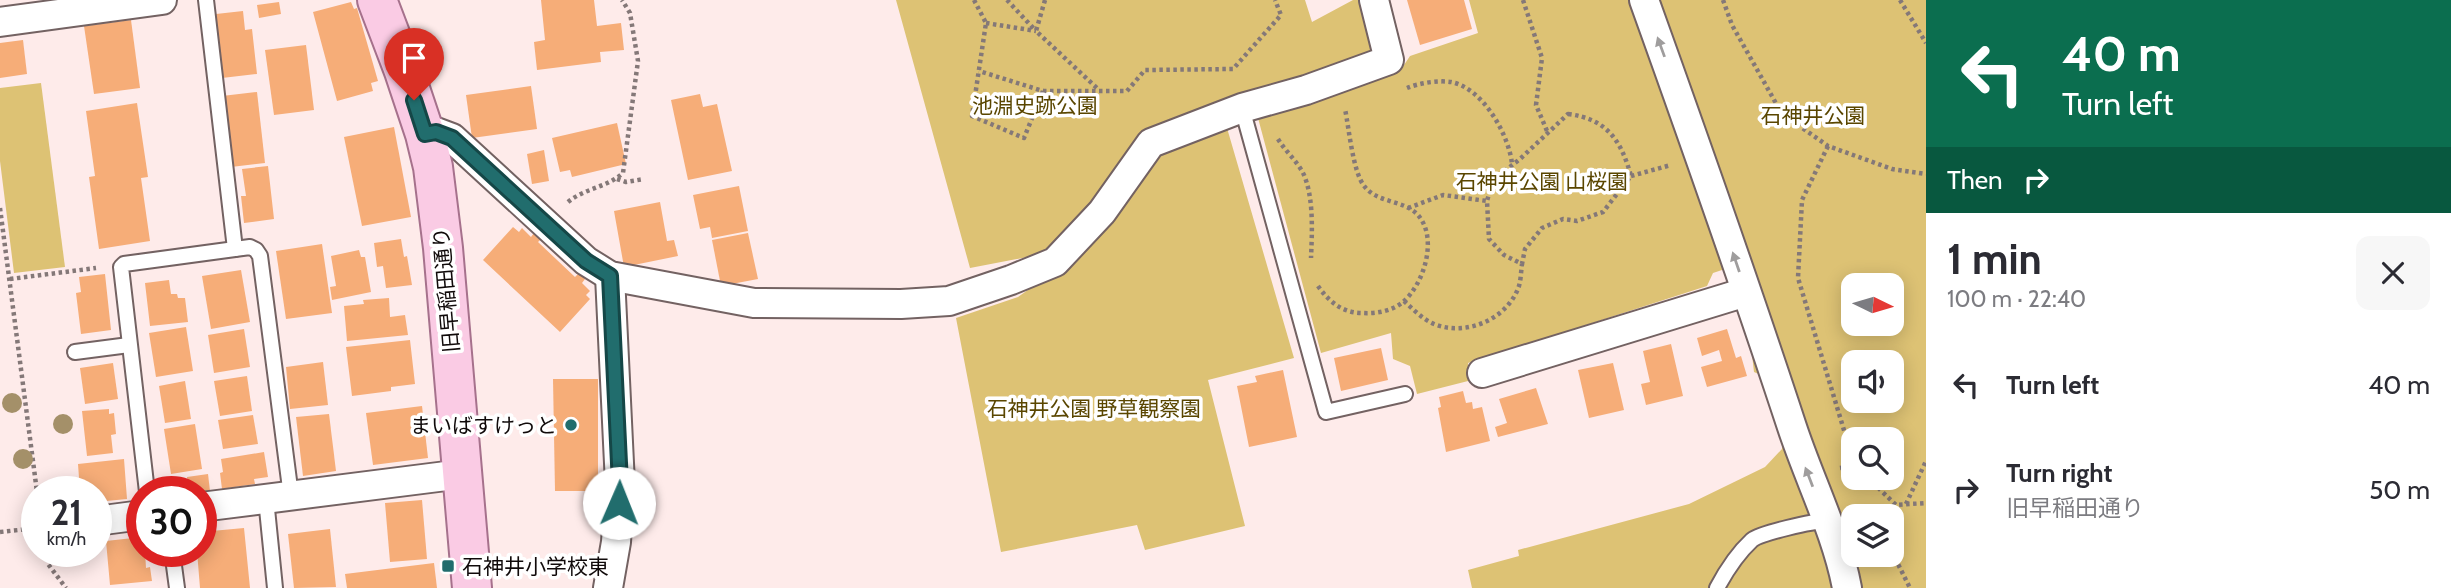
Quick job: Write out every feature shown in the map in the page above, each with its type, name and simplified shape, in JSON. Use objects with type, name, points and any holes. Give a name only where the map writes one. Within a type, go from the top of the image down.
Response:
[{"type":"main road","name":"旧早稲田通り","points":[[377,0],[425,134],[433,167],[443,248],[472,588]]},
{"type":"street","points":[[0,22],[162,0]]},
{"type":"street","points":[[425,134],[436,132],[452,138],[586,261],[610,276],[754,303],[901,304],[949,301],[1055,262],[1102,212],[1151,144],[1242,108],[1389,60],[1374,0]]},
{"type":"street","points":[[1644,0],[1807,472],[1844,570],[1847,588]]},
{"type":"street","points":[[608,588],[616,542],[620,484],[610,276]]},
{"type":"street","points":[[1482,373],[1746,292]]},
{"type":"street","points":[[217,506],[462,474]]},
{"type":"lane","points":[[206,0],[234,248]]},
{"type":"lane","points":[[1242,108],[1326,412],[1405,394]]},
{"type":"lane","points":[[145,476],[120,271],[124,264],[250,247],[256,250],[260,257],[278,498],[275,588]]},
{"type":"lane","points":[[75,352],[128,345]]},
{"type":"lane","points":[[1717,588],[1726,571],[1754,538],[1815,521],[1826,521]]},
{"type":"lane","points":[[174,567],[177,588]]},
{"type":"path","points":[[546,224],[576,195],[612,183],[623,173],[638,61],[630,13],[622,0]]},
{"type":"path","points":[[974,0],[986,23],[972,116],[1024,138],[1043,91]]},
{"type":"path","points":[[1007,0],[1100,91]]},
{"type":"path","points":[[1036,31],[1045,0]]},
{"type":"path","points":[[979,71],[1043,91],[1127,91],[1145,71],[1233,69],[1281,15],[1275,0]]},
{"type":"path","points":[[1523,0],[1542,58],[1536,105],[1547,131]]},
{"type":"path","points":[[1723,0],[1732,25],[1782,114],[1828,146],[1892,169],[1926,174]]},
{"type":"path","points":[[1900,0],[1926,43]]},
{"type":"path","points":[[986,23],[1036,31]]},
{"type":"path","points":[[1316,283],[1332,303],[1345,310],[1361,313],[1381,312],[1404,301],[1415,287],[1427,255],[1427,234],[1417,214],[1381,198],[1365,187],[1356,169],[1338,78]]},
{"type":"path","points":[[1403,90],[1415,85],[1451,82],[1468,89],[1495,118],[1506,137],[1512,164]]},
{"type":"path","points":[[1344,107],[1356,104]]},
{"type":"path","points":[[1242,108],[1275,133],[1303,175],[1311,207],[1311,264]]},
{"type":"path","points":[[1522,264],[1504,255],[1489,239],[1487,201],[1493,180],[1568,114],[1592,119],[1616,138],[1631,176]]},
{"type":"path","points":[[1828,146],[1802,200],[1798,278],[1843,427]]},
{"type":"path","points":[[1404,301],[1436,325],[1475,327],[1492,318],[1510,302],[1519,286],[1525,249],[1542,228],[1563,219],[1577,221],[1603,212],[1631,176],[1660,168]]},
{"type":"path","points":[[616,179],[626,182],[644,179]]},
{"type":"path","points":[[1408,208],[1443,195],[1487,201]]},
{"type":"path","points":[[0,208],[35,476]]},
{"type":"path","points":[[10,279],[97,267]]},
{"type":"path","points":[[1926,461],[1906,504],[1926,503]]},
{"type":"path","points":[[1880,490],[1895,504]]},
{"type":"path","points":[[0,532],[21,529]]},
{"type":"path","points":[[50,567],[66,588]]},
{"type":"path","points":[[1900,567],[1910,588]]},
{"type":"green space","name":"池淵史跡公園","points":[[896,0],[1305,0],[1312,22],[1353,0],[1363,0],[1375,41],[1369,57],[1146,134],[1077,224],[1048,253],[970,268]]},
{"type":"green space","points":[[1469,0],[1629,0],[1635,18],[1644,16],[1643,0],[1926,0],[1926,588],[1472,588],[1468,570],[1519,556],[1518,550],[1689,504],[1765,467],[1782,449],[1781,384],[1754,372],[1750,337],[1728,268],[1713,273],[1707,286],[1468,363],[1472,380],[1417,394],[1410,366],[1393,359],[1391,333],[1321,353],[1258,118],[1400,71],[1410,56],[1478,33]]},
{"type":"green space","points":[[41,83],[65,267],[14,273],[0,161],[0,88]]},
{"type":"green space","name":"石神井公園 野草観察園","points":[[1227,128],[1294,358],[1208,380],[1245,526],[1145,550],[1137,525],[1001,552],[956,318],[1018,297],[1067,262],[1155,154]]},
{"type":"building","points":[[541,0],[594,0],[597,26],[621,23],[624,50],[600,52],[601,62],[537,70],[534,42],[545,40]]},
{"type":"building","points":[[1407,0],[1464,0],[1472,29],[1420,45]]},
{"type":"building","points":[[279,2],[281,14],[259,18],[257,5]]},
{"type":"building","points":[[351,2],[354,9],[357,8],[378,81],[371,83],[373,91],[337,101],[313,12]]},
{"type":"building","points":[[243,11],[245,30],[252,29],[257,74],[222,78],[216,14]]},
{"type":"building","points":[[131,20],[140,88],[94,94],[84,26]]},
{"type":"building","points":[[23,40],[27,74],[0,78],[0,43]]},
{"type":"building","points":[[306,45],[314,110],[274,115],[265,50]]},
{"type":"building","points":[[531,86],[537,129],[472,138],[466,95]]},
{"type":"building","points":[[257,92],[265,163],[231,167],[222,96]]},
{"type":"building","points":[[700,94],[703,107],[717,104],[732,171],[688,180],[671,100]]},
{"type":"building","points":[[137,103],[148,177],[141,178],[150,241],[99,249],[89,177],[95,176],[86,111]]},
{"type":"building","points":[[617,123],[626,164],[572,177],[570,170],[560,172],[552,138]]},
{"type":"building","points":[[394,127],[411,217],[362,226],[344,137]]},
{"type":"building","points":[[544,150],[549,181],[532,184],[527,154]]},
{"type":"building","points":[[268,166],[274,219],[244,223],[241,196],[246,196],[242,169]]},
{"type":"building","points":[[739,186],[748,231],[712,238],[710,227],[700,229],[693,195]]},
{"type":"building","points":[[660,202],[667,241],[674,240],[678,256],[624,267],[614,211]]},
{"type":"building","points":[[513,227],[519,232],[522,228],[531,237],[534,233],[541,239],[538,242],[575,277],[579,273],[585,279],[582,283],[590,291],[586,295],[590,299],[560,332],[483,260]]},
{"type":"building","points":[[748,233],[758,279],[721,286],[712,240]]},
{"type":"building","points":[[401,239],[412,285],[386,288],[383,266],[377,267],[374,243]]},
{"type":"building","points":[[322,244],[332,313],[286,319],[276,251]]},
{"type":"building","points":[[359,250],[361,257],[365,257],[371,292],[332,300],[330,287],[336,286],[331,256]]},
{"type":"building","points":[[241,270],[250,322],[211,329],[202,276]]},
{"type":"building","points":[[105,274],[111,330],[81,334],[76,293],[81,292],[79,277]]},
{"type":"building","points":[[169,280],[171,294],[185,298],[188,322],[150,326],[145,283]]},
{"type":"building","points":[[389,298],[390,317],[405,315],[408,335],[347,341],[344,306],[364,304],[363,300]]},
{"type":"building","points":[[186,327],[193,371],[156,377],[149,333]]},
{"type":"building","points":[[244,329],[250,367],[214,373],[208,335]]},
{"type":"building","points":[[1727,329],[1736,358],[1741,356],[1747,376],[1707,387],[1701,367],[1722,361],[1719,350],[1702,356],[1697,338]]},
{"type":"building","points":[[410,340],[415,384],[391,387],[391,391],[352,396],[346,347]]},
{"type":"building","points":[[1671,344],[1683,396],[1646,405],[1641,384],[1650,382],[1643,351]]},
{"type":"building","points":[[1381,348],[1388,380],[1341,391],[1334,358]]},
{"type":"building","points":[[323,362],[328,405],[290,409],[286,367]]},
{"type":"building","points":[[113,363],[118,399],[85,404],[80,368]]},
{"type":"building","points":[[1613,363],[1624,410],[1589,418],[1578,370]]},
{"type":"building","points":[[1283,370],[1297,437],[1249,447],[1237,386],[1257,382],[1255,376]]},
{"type":"building","points":[[247,376],[252,411],[220,416],[214,381]]},
{"type":"building","points":[[553,379],[598,379],[598,491],[555,491]]},
{"type":"building","points":[[185,381],[191,419],[165,423],[159,386]]},
{"type":"building","points":[[1536,388],[1548,424],[1498,437],[1495,427],[1507,423],[1499,399]]},
{"type":"building","points":[[1463,391],[1466,403],[1472,402],[1473,409],[1482,407],[1490,441],[1446,452],[1438,408],[1441,407],[1439,397]]},
{"type":"building","points":[[422,406],[428,458],[373,465],[366,413]]},
{"type":"building","points":[[109,409],[109,414],[114,413],[116,434],[111,435],[113,453],[87,456],[82,411]]},
{"type":"building","points":[[329,414],[336,471],[303,476],[296,417]]},
{"type":"building","points":[[253,415],[258,444],[223,449],[218,420]]},
{"type":"building","points":[[195,424],[202,469],[171,474],[164,429]]},
{"type":"building","points":[[264,452],[268,477],[254,479],[255,484],[222,489],[221,459]]},
{"type":"building","points":[[124,459],[126,499],[112,500],[112,476],[79,476],[78,464]]},
{"type":"building","points":[[422,500],[427,559],[390,562],[385,503]]},
{"type":"building","points":[[244,528],[250,588],[200,588],[198,567],[217,567],[217,531]]},
{"type":"building","points":[[330,529],[336,587],[294,588],[288,534]]},
{"type":"building","points":[[126,539],[126,567],[150,567],[152,581],[110,585],[108,567],[112,567],[112,540]]},
{"type":"building","points":[[434,563],[437,588],[347,588],[345,574]]},
{"type":"place","name":"まいばすけっと","points":[[571,425]]},
{"type":"place","name":"石神井小学校東","points":[[448,566]]},
{"type":"route","points":[[414,100],[425,134],[436,132],[452,138],[586,261],[610,276],[619,503]]},
{"type":"park label","name":"石神井公園","points":[[1813,115]]},
{"type":"park label","name":"石神井公園 山桜園","points":[[1542,181]]}]
